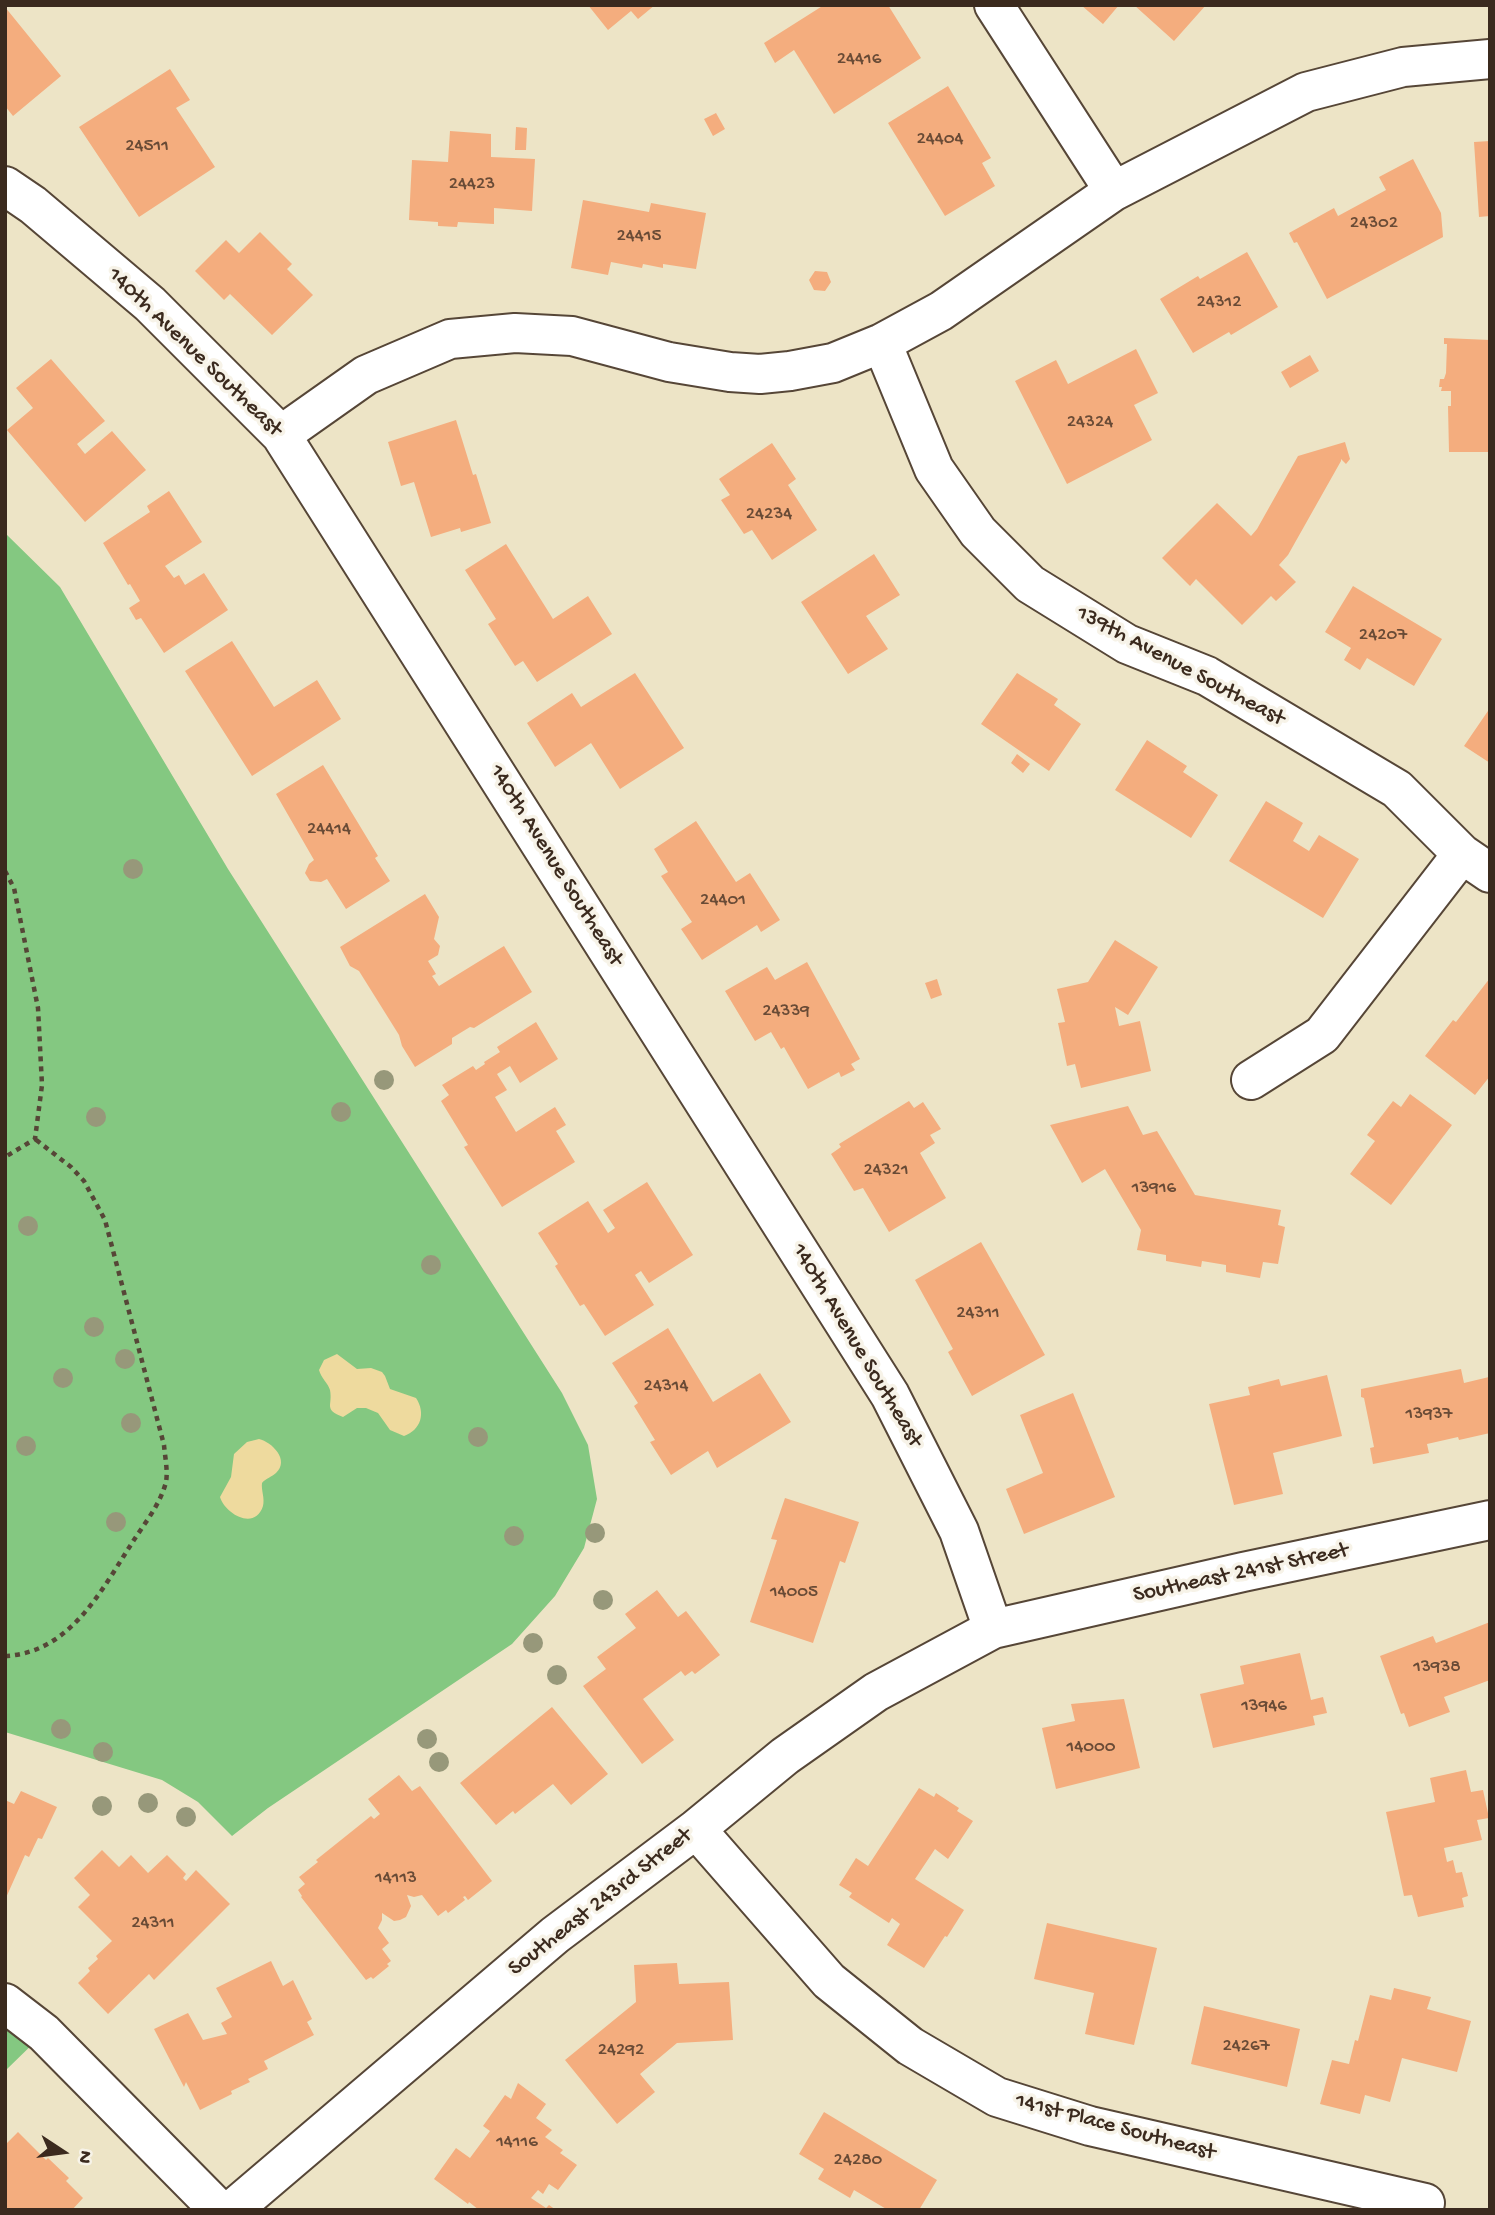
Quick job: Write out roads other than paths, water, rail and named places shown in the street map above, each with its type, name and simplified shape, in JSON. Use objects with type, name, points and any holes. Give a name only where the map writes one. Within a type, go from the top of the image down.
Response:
[{"type":"street","points":[[994,5],[1114,191]]},
{"type":"street","points":[[281,435],[366,375],[450,339],[515,333],[572,336],[699,368],[760,374],[833,363],[882,343],[941,311],[1114,191],[1306,92],[1403,68],[1490,59]]},
{"type":"street","name":"140th Avenue Southeast","points":[[5,186],[33,205],[150,304],[281,435],[890,1395],[959,1531],[993,1629]]},
{"type":"street","name":"139th Avenue Southeast","points":[[882,343],[934,469],[978,532],[1030,584],[1127,644],[1207,676],[1397,789],[1476,863]]},
{"type":"street","points":[[1251,1080],[1322,1035],[1476,863]]},
{"type":"street","name":"Southeast 241st Street","points":[[993,1629],[1243,1572],[1490,1520]]},
{"type":"street","name":"Southeast 243rd Street","points":[[232,2210],[555,1935],[696,1829],[785,1756],[876,1692],[993,1629]]},
{"type":"street","name":"141st Place Southeast","points":[[696,1829],[829,1982],[910,2046],[997,2097],[1090,2126],[1425,2203]]},
{"type":"street","points":[[5,2003],[44,2033],[219,2210]]}]
